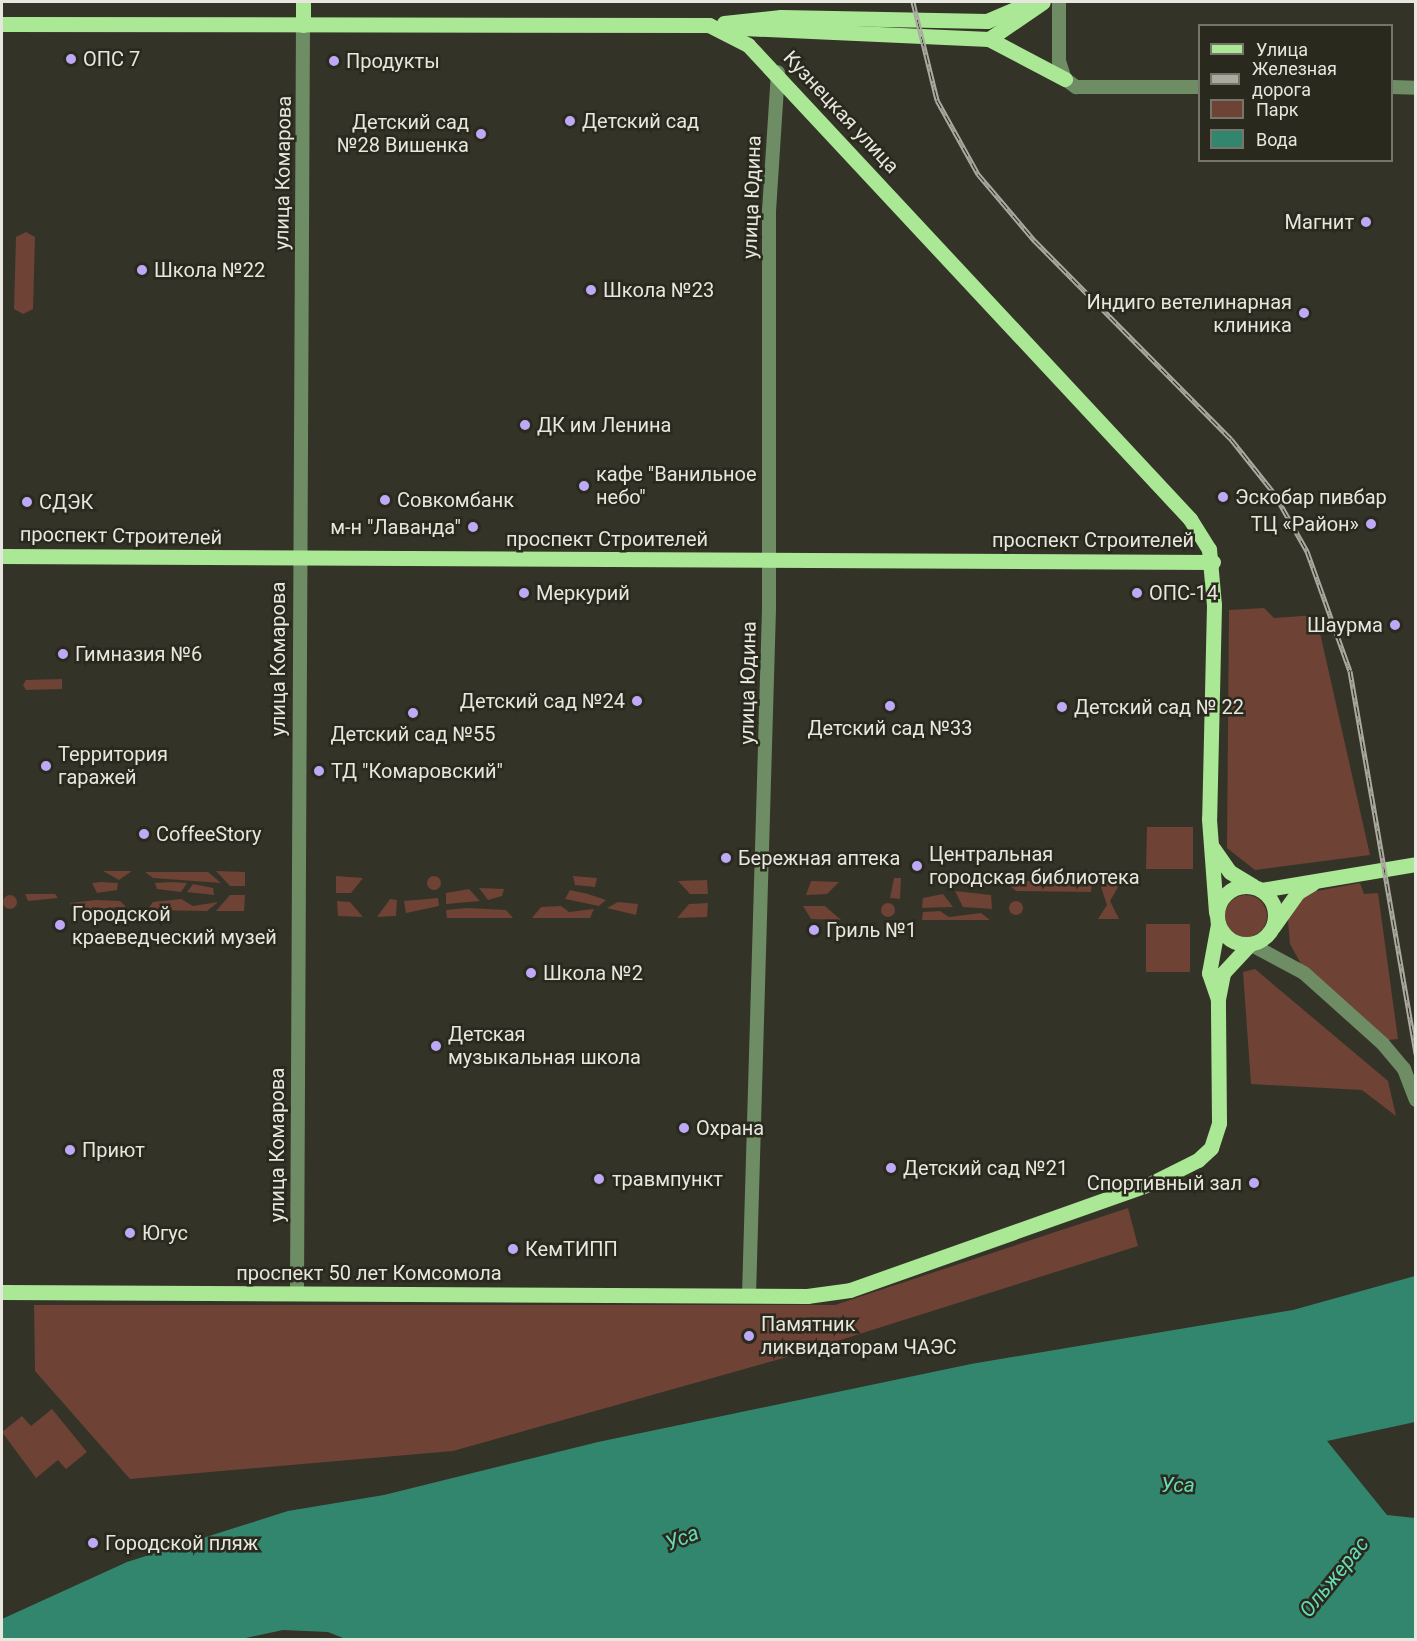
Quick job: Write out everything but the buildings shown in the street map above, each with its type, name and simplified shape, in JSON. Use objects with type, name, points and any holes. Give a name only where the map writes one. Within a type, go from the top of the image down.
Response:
[{"type":"main road","points":[[303,2],[303,25]]},
{"type":"main road","points":[[709,26],[781,17],[987,21],[1031,2]]},
{"type":"main road","points":[[989,39],[1043,2]]},
{"type":"main road","name":"Кузнецкая улица","points":[[2,24],[709,26],[748,45],[776,70],[1190,519],[1213,562],[1210,840],[1217,918]]},
{"type":"main road","points":[[709,26],[777,31],[989,39],[1065,79]]},
{"type":"main road","points":[[776,70],[767,43],[777,31]]},
{"type":"main road","name":"проспект Строителей","points":[[2,556],[1213,562]]},
{"type":"main road","points":[[1210,840],[1230,872],[1258,889],[1272,903],[1271,928]]},
{"type":"main road","points":[[1218,999],[1209,974],[1217,918],[1229,891],[1258,889],[1416,864]]},
{"type":"main road","points":[[1218,999],[1223,973],[1250,944],[1271,928],[1298,892],[1323,877]]},
{"type":"main road","points":[[1217,918],[1227,938],[1250,944]]},
{"type":"main road","name":"проспект 50 лет Комсомола","points":[[2,1292],[749,1295],[850,1290],[1152,1183],[1187,1168],[1211,1148],[1219,1123],[1218,999]]},
{"type":"street","points":[[1059,2],[1059,61],[1065,79],[1083,88],[1198,87]]},
{"type":"street","name":"улица Комарова","points":[[297,1293],[298,559],[303,25]]},
{"type":"street","name":"улица Юдина","points":[[749,1295],[769,560],[769,211],[776,70]]},
{"type":"street","points":[[1393,87],[1416,88]]},
{"type":"street","points":[[1250,944],[1304,974],[1383,1044],[1404,1069],[1416,1100]]},
{"type":"green space","points":[[26,232],[35,237],[33,309],[23,314],[14,309],[16,237]]},
{"type":"green space","points":[[1264,608],[1274,618],[1316,615],[1370,855],[1255,870],[1227,848],[1229,610]]},
{"type":"green space","points":[[62,679],[62,689],[26,690],[23,685],[26,680]]},
{"type":"green space","points":[[1147,827],[1193,827],[1193,869],[1146,869]]},
{"type":"green space","points":[[103,871],[132,871],[119,880]]},
{"type":"green space","points":[[216,871],[245,872],[245,886],[230,886]]},
{"type":"green space","points":[[145,872],[208,872],[221,883],[153,878]]},
{"type":"green space","points":[[336,876],[363,878],[351,893],[336,893]]},
{"type":"green space","points":[[431,876],[437,876],[441,883],[437,890],[431,890],[427,886],[427,880]]},
{"type":"green space","points":[[573,876],[597,878],[595,887],[575,885]]},
{"type":"green space","points":[[894,878],[901,878],[900,899],[890,898]]},
{"type":"green space","points":[[707,880],[708,894],[690,894],[678,881]]},
{"type":"green space","points":[[811,881],[839,882],[827,894],[806,895]]},
{"type":"green space","points":[[1004,881],[1092,881],[1091,892],[1016,891]]},
{"type":"green space","points":[[1099,881],[1121,882],[1110,901],[1119,919],[1098,919],[1107,905]]},
{"type":"green space","points":[[92,883],[118,883],[117,890],[97,893]]},
{"type":"green space","points":[[155,883],[187,883],[181,892],[157,889]]},
{"type":"green space","points":[[1360,883],[1364,894],[1378,893],[1398,1039],[1388,1040],[1301,964],[1290,944],[1288,920],[1306,893]]},
{"type":"green space","points":[[193,884],[213,888],[214,895],[187,892]]},
{"type":"green space","points":[[479,888],[504,889],[502,896],[488,900]]},
{"type":"green space","points":[[469,889],[480,901],[446,904],[446,893]]},
{"type":"green space","points":[[570,890],[606,900],[599,906],[565,899]]},
{"type":"green space","points":[[955,891],[991,895],[992,909],[963,907]]},
{"type":"green space","points":[[25,894],[55,894],[58,898],[28,901]]},
{"type":"green space","points":[[943,894],[953,907],[922,908],[923,898]]},
{"type":"green space","points":[[10,895],[15,897],[17,902],[15,907],[10,909],[5,907],[3,902],[5,897]]},
{"type":"green space","points":[[230,895],[245,895],[244,911],[216,911]]},
{"type":"green space","points":[[1246,895],[1261,901],[1267,916],[1261,931],[1246,937],[1231,931],[1225,916],[1231,901]]},
{"type":"green space","points":[[438,898],[439,906],[406,913],[404,901]]},
{"type":"green space","points":[[181,899],[193,906],[218,902],[207,911],[147,910],[153,902]]},
{"type":"green space","points":[[390,899],[397,900],[396,916],[377,917]]},
{"type":"green space","points":[[96,900],[120,901],[126,907],[73,910],[70,903]]},
{"type":"green space","points":[[337,901],[350,902],[363,917],[338,916]]},
{"type":"green space","points":[[1013,901],[1019,901],[1023,908],[1019,915],[1013,915],[1009,911],[1009,905]]},
{"type":"green space","points":[[618,902],[638,904],[636,915],[607,908]]},
{"type":"green space","points":[[708,903],[707,917],[677,918],[689,904]]},
{"type":"green space","points":[[888,903],[893,905],[895,910],[893,915],[888,917],[883,915],[881,910],[883,905]]},
{"type":"green space","points":[[561,906],[569,912],[594,909],[590,918],[532,918],[541,907]]},
{"type":"green space","points":[[803,906],[825,906],[841,920],[811,919]]},
{"type":"green space","points":[[467,908],[506,910],[513,918],[447,918],[446,910]]},
{"type":"green space","points":[[940,911],[949,917],[981,913],[990,920],[922,920],[923,912]]},
{"type":"green space","points":[[1146,924],[1190,924],[1190,972],[1146,972]]},
{"type":"green space","points":[[1255,969],[1388,1081],[1396,1116],[1362,1090],[1251,1084],[1243,972]]},
{"type":"green space","points":[[1128,1208],[1138,1246],[780,1359],[453,1451],[130,1479],[35,1371],[34,1305],[835,1305]]},
{"type":"green space","points":[[52,1409],[87,1452],[66,1469],[58,1460],[36,1478],[2,1432],[22,1416],[31,1426]]},
{"type":"water","name":"Уса","points":[[1415,1276],[1415,1422],[1327,1441],[1387,1515],[1415,1518],[1415,1639],[348,1640],[328,1632],[283,1630],[237,1640],[2,1639],[2,1619],[127,1562],[288,1511],[384,1495],[598,1442],[971,1364],[1293,1310]]},
{"type":"railway","points":[[913,2],[937,100],[978,174],[1034,240],[1231,439],[1274,493],[1307,551],[1350,671],[1416,1054]]},
{"type":"place","name":"ОПС 7","points":[[71,59]]},
{"type":"place","name":"Продукты","points":[[334,61]]},
{"type":"place","name":"Детский сад","points":[[570,121]]},
{"type":"place","name":"Детский сад №28 Вишенка","points":[[481,134]]},
{"type":"place","name":"Магнит","points":[[1366,222]]},
{"type":"place","name":"Школа №22","points":[[142,270]]},
{"type":"place","name":"Школа №23","points":[[591,290]]},
{"type":"place","name":"Индиго ветелинарная клиника","points":[[1304,313]]},
{"type":"place","name":"ДК им Ленина","points":[[525,425]]},
{"type":"place","name":"кафе \"Ванильное небо\"","points":[[584,486]]},
{"type":"place","name":"Эскобар пивбар","points":[[1223,497]]},
{"type":"place","name":"Совкомбанк","points":[[385,500]]},
{"type":"place","name":"СДЭК","points":[[27,502]]},
{"type":"place","name":"ТЦ «Район»","points":[[1371,524]]},
{"type":"place","name":"м-н \"Лаванда\"","points":[[473,527]]},
{"type":"place","name":"Меркурий","points":[[524,593]]},
{"type":"place","name":"ОПС-14","points":[[1137,593]]},
{"type":"place","name":"Шаурма","points":[[1395,625]]},
{"type":"place","name":"Гимназия №6","points":[[63,654]]},
{"type":"place","name":"Детский сад №24","points":[[637,701]]},
{"type":"place","name":"Детский сад №33","points":[[890,706]]},
{"type":"place","name":"Детский сад № 22","points":[[1062,707]]},
{"type":"place","name":"Детский сад №55","points":[[413,713]]},
{"type":"place","name":"Территория гаражей","points":[[46,766]]},
{"type":"place","name":"ТД \"Комаровский\"","points":[[319,771]]},
{"type":"place","name":"CoffeeStory","points":[[144,834]]},
{"type":"place","name":"Бережная аптека","points":[[726,858]]},
{"type":"place","name":"Центральная городская библиотека","points":[[917,866]]},
{"type":"place","name":"Городской краеведческий музей","points":[[60,925]]},
{"type":"place","name":"Гриль №1","points":[[814,930]]},
{"type":"place","name":"Школа №2","points":[[531,973]]},
{"type":"place","name":"Детская музыкальная школа","points":[[436,1046]]},
{"type":"place","name":"Охрана","points":[[684,1128]]},
{"type":"place","name":"Приют","points":[[70,1150]]},
{"type":"place","name":"Детский сад №21","points":[[891,1168]]},
{"type":"place","name":"травмпункт","points":[[599,1179]]},
{"type":"place","name":"Спортивный зал","points":[[1254,1183]]},
{"type":"place","name":"Югус","points":[[130,1233]]},
{"type":"place","name":"КемТИПП","points":[[513,1249]]},
{"type":"place","name":"Памятник ликвидаторам ЧАЭС","points":[[749,1336]]},
{"type":"place","name":"Городской пляж","points":[[93,1543]]},
{"type":"water label","name":"Ольжерас","points":[[1334,1577]]}]
